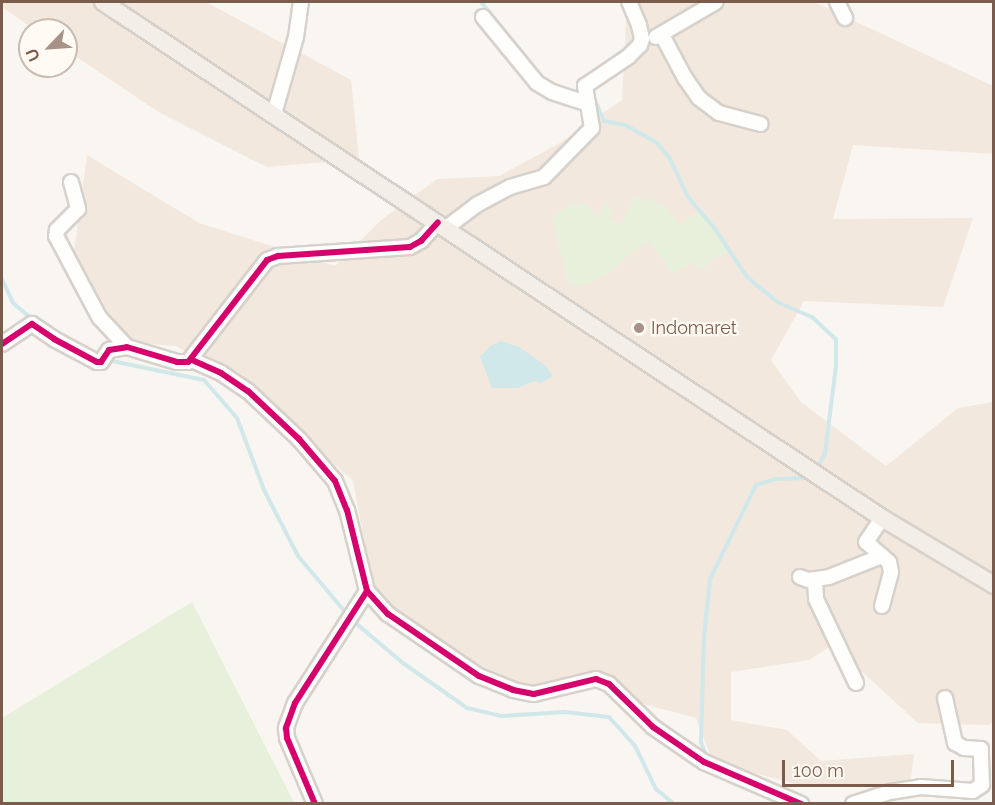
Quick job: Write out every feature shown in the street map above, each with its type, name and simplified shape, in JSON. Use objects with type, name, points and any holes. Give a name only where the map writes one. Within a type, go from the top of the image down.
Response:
[{"type":"main road","points":[[103,2],[799,460],[882,518],[993,585]]},
{"type":"street","points":[[274,114],[296,38],[301,2]]},
{"type":"street","points":[[192,360],[261,264],[267,260],[278,256],[410,247],[442,225],[510,187],[544,177],[592,128],[586,98],[588,83],[637,50],[642,39],[629,2]]},
{"type":"street","points":[[642,39],[662,35],[716,2]]},
{"type":"street","points":[[837,2],[845,18]]},
{"type":"street","points":[[483,17],[537,83],[552,92],[586,98]]},
{"type":"street","points":[[662,35],[685,78],[699,98],[719,112],[761,124]]},
{"type":"street","points":[[71,182],[78,209],[57,230],[56,236],[99,317],[127,347],[180,363],[192,360],[221,373],[248,391],[326,468],[344,500],[367,591],[388,614],[479,676],[513,690],[534,694],[596,679],[609,684],[653,727],[704,762],[801,804]]},
{"type":"street","points":[[2,344],[32,324],[73,350],[105,356],[127,347]]},
{"type":"street","points":[[882,518],[866,542],[890,562],[891,572],[882,606]]},
{"type":"street","points":[[800,577],[829,578],[882,556]]},
{"type":"street","points":[[814,579],[816,599],[856,683]]},
{"type":"street","points":[[315,804],[287,738],[286,728],[295,703],[367,591]]},
{"type":"street","points":[[853,804],[879,801],[921,787],[976,790],[984,782],[987,746],[964,748],[955,743],[945,698]]},
{"type":"shaded area","points":[[2,2],[206,2],[351,80],[359,159],[267,167],[160,113],[78,58],[78,18],[18,18],[2,7]]},
{"type":"shaded area","points":[[627,2],[814,2],[993,86],[993,154],[853,145],[833,219],[973,218],[943,307],[804,301],[771,360],[801,402],[886,466],[958,408],[993,402],[993,722],[988,725],[918,723],[859,669],[840,640],[809,660],[731,672],[731,720],[787,730],[821,761],[914,754],[910,786],[803,786],[713,762],[696,718],[636,702],[593,678],[530,689],[431,642],[373,588],[353,481],[250,388],[176,346],[111,341],[74,252],[87,155],[199,223],[335,266],[380,221],[437,179],[499,176],[560,143],[622,100]]},
{"type":"green space","points":[[636,194],[643,200],[656,201],[658,207],[663,203],[679,225],[699,211],[730,252],[715,258],[701,270],[693,262],[672,274],[650,241],[626,257],[613,270],[580,287],[568,283],[552,218],[574,202],[576,207],[581,200],[599,219],[604,201],[612,210],[609,217],[620,225]]},
{"type":"green space","points":[[192,602],[294,803],[2,803],[2,718]]},
{"type":"water","points":[[501,341],[519,347],[545,365],[553,376],[541,383],[535,381],[518,388],[492,388],[480,357],[490,346]]},
{"type":"waterway","points":[[481,2],[545,81]]},
{"type":"waterway","points":[[565,89],[584,96]]},
{"type":"waterway","points":[[591,98],[595,100],[604,121],[625,125],[657,143],[669,157],[688,197],[715,229],[747,277],[779,303],[812,317],[836,339],[836,366],[825,453],[817,469]]},
{"type":"waterway","points":[[2,279],[13,303],[33,320]]},
{"type":"waterway","points":[[107,360],[204,380],[237,418],[264,490],[298,556],[347,614]]},
{"type":"waterway","points":[[707,758],[701,742],[704,637],[710,579],[756,485],[776,479],[812,478]]},
{"type":"waterway","points":[[352,620],[403,663],[467,708],[502,716],[565,712],[609,717],[635,746],[656,789],[674,804]]},
{"type":"cycle path","points":[[2,344],[32,324],[54,339],[97,362],[101,362],[109,350],[127,347],[177,362],[188,362],[267,260],[278,256],[410,247],[421,241],[438,222]]},
{"type":"cycle path","points":[[192,360],[221,373],[248,391],[299,439],[335,481],[347,510],[367,591],[295,703],[286,728],[287,738],[315,804]]},
{"type":"cycle path","points":[[367,591],[388,614],[479,676],[513,690],[534,694],[596,679],[609,684],[653,727],[704,762],[801,804]]},
{"type":"place","name":"Indomaret","points":[[639,328]]}]
